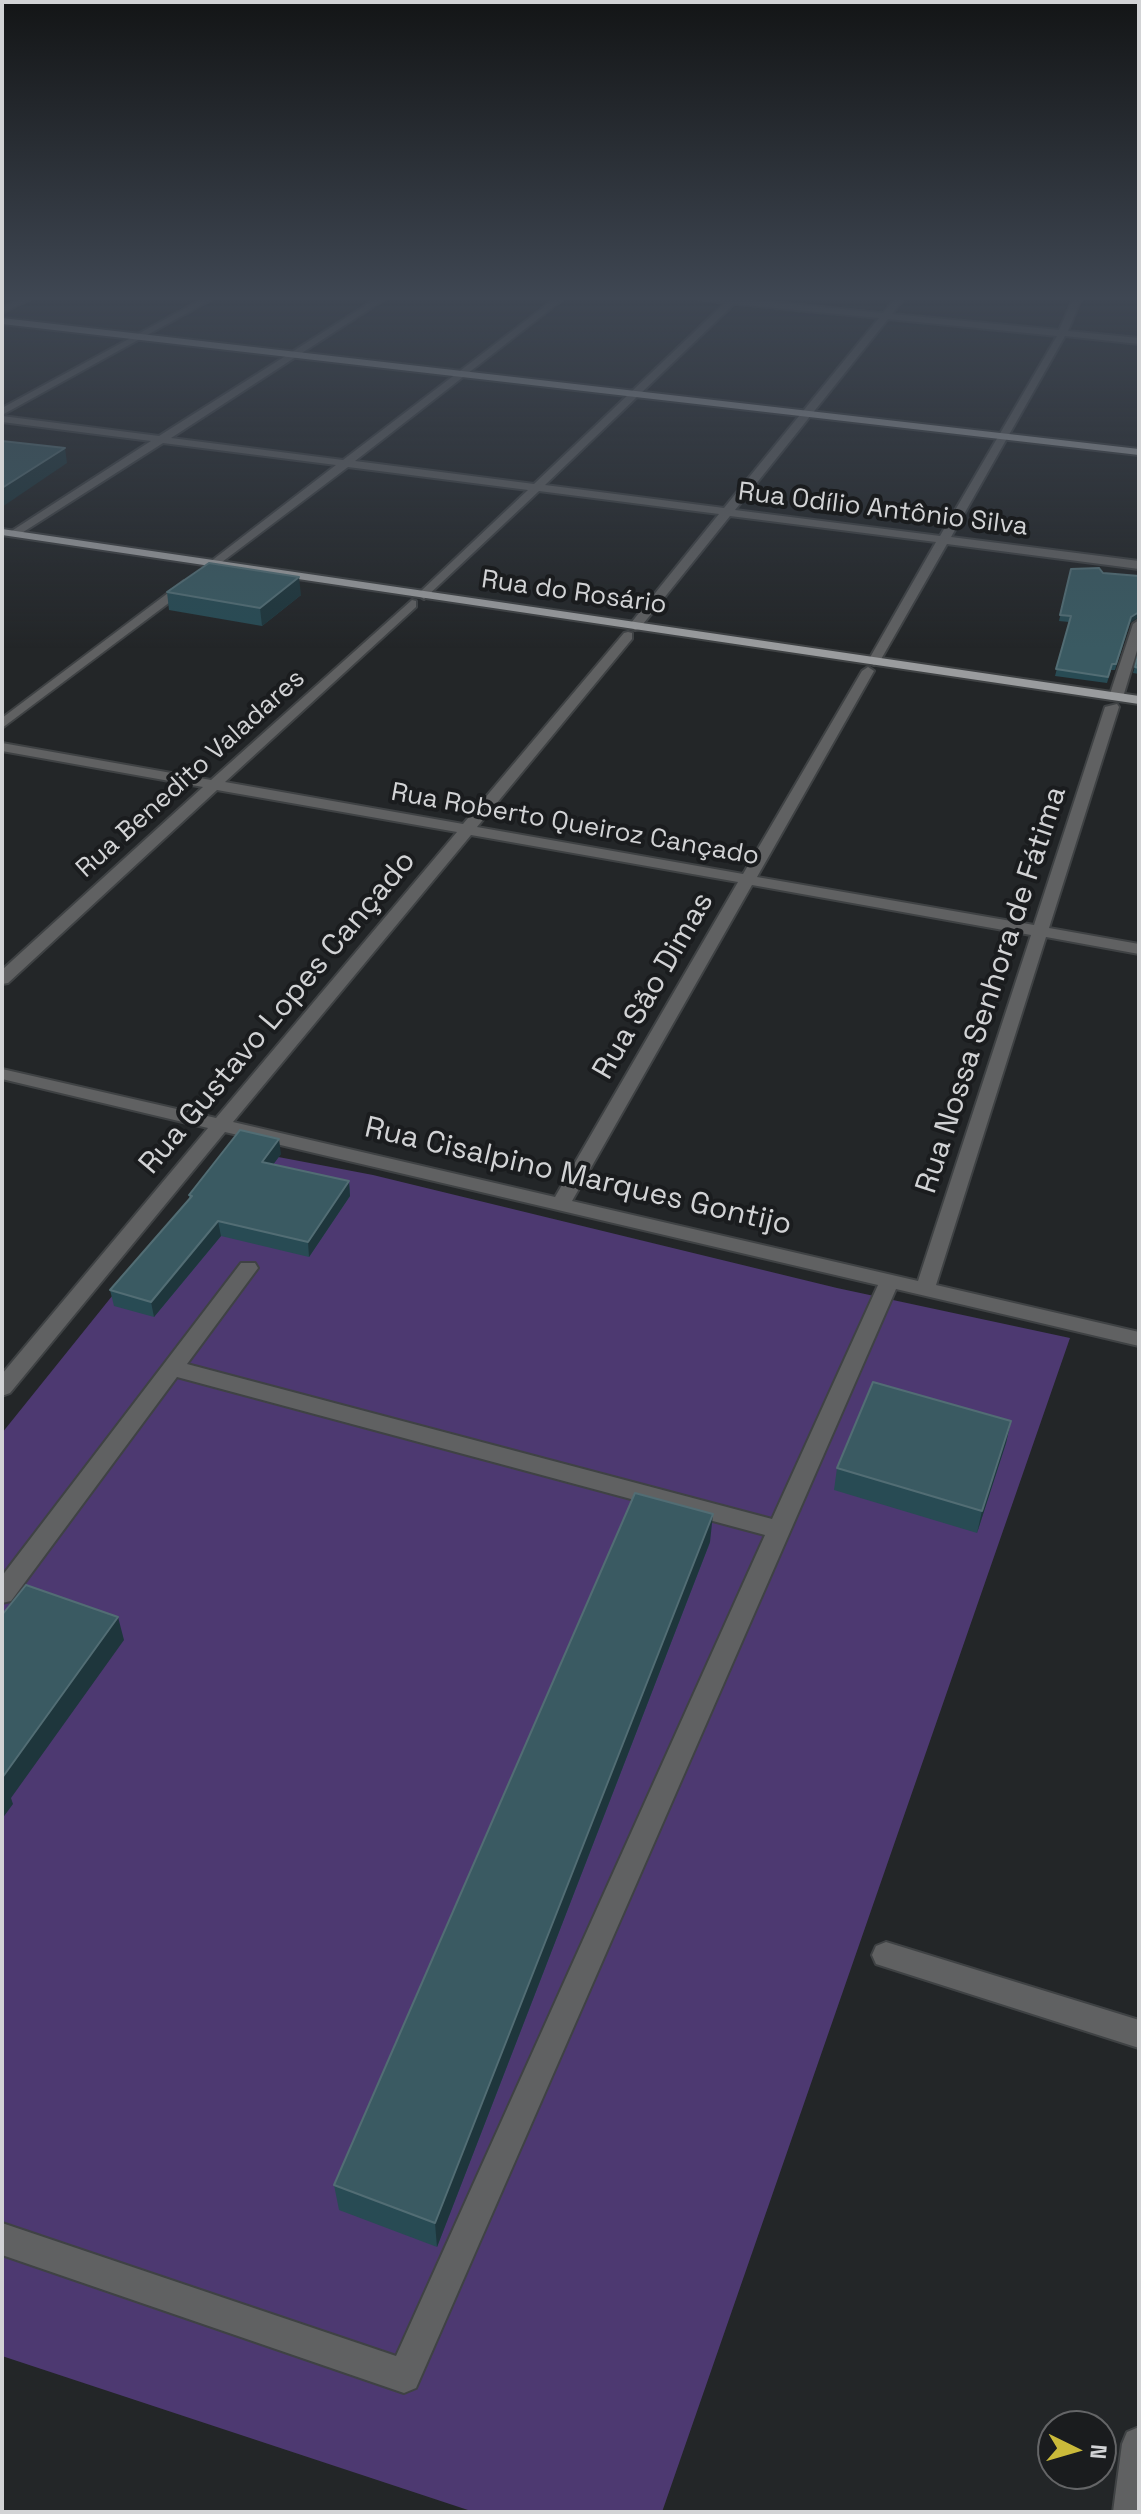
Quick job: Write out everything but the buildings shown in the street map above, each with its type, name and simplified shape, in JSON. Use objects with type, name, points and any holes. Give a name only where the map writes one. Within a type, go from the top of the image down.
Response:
[{"type":"main road","points":[[808,414],[1139,452]]},
{"type":"main road","name":"Rua do Rosário","points":[[7,533],[418,599],[1114,702],[1139,711]]},
{"type":"main road","name":"Rua do Rosário","points":[[2,544],[202,573],[418,599]]},
{"type":"main road","name":"Rua do Rosário","points":[[1114,702],[1139,700]]},
{"type":"street","points":[[7,533],[200,414]]},
{"type":"street","points":[[214,564],[408,414]]},
{"type":"street","name":"Rua Benedito Valadares","points":[[2,979],[418,599],[614,414]]},
{"type":"street","name":"Rua Gustavo Lopes Cançado","points":[[2,1388],[632,631],[805,414]]},
{"type":"street","name":"Rua São Dimas","points":[[561,1203],[1016,414]]},
{"type":"street","name":"Rua Odílio Antônio Silva","points":[[2,419],[1139,565]]},
{"type":"street","points":[[2,724],[202,573]]},
{"type":"street","name":"Rua Nossa Senhora de Fátima","points":[[925,1289],[1139,624]]},
{"type":"street","name":"Rua Roberto Queiroz Cançado","points":[[2,747],[1139,949]]},
{"type":"street","name":"Rua Cisalpino Marques Gontijo","points":[[2,1074],[1139,1339]]},
{"type":"street","points":[[2,1594],[248,1268]]},
{"type":"street","points":[[2,2239],[404,2376],[890,1280]]},
{"type":"street","points":[[172,1368],[781,1530]]},
{"type":"street","points":[[886,1955],[1139,2034]]},
{"type":"street","points":[[1131,2512],[1139,2444]]},
{"type":"shaded area","points":[[231,1148],[373,1175],[837,1288],[1070,1338],[662,2512],[474,2512],[2,2356],[2,1433]]}]
